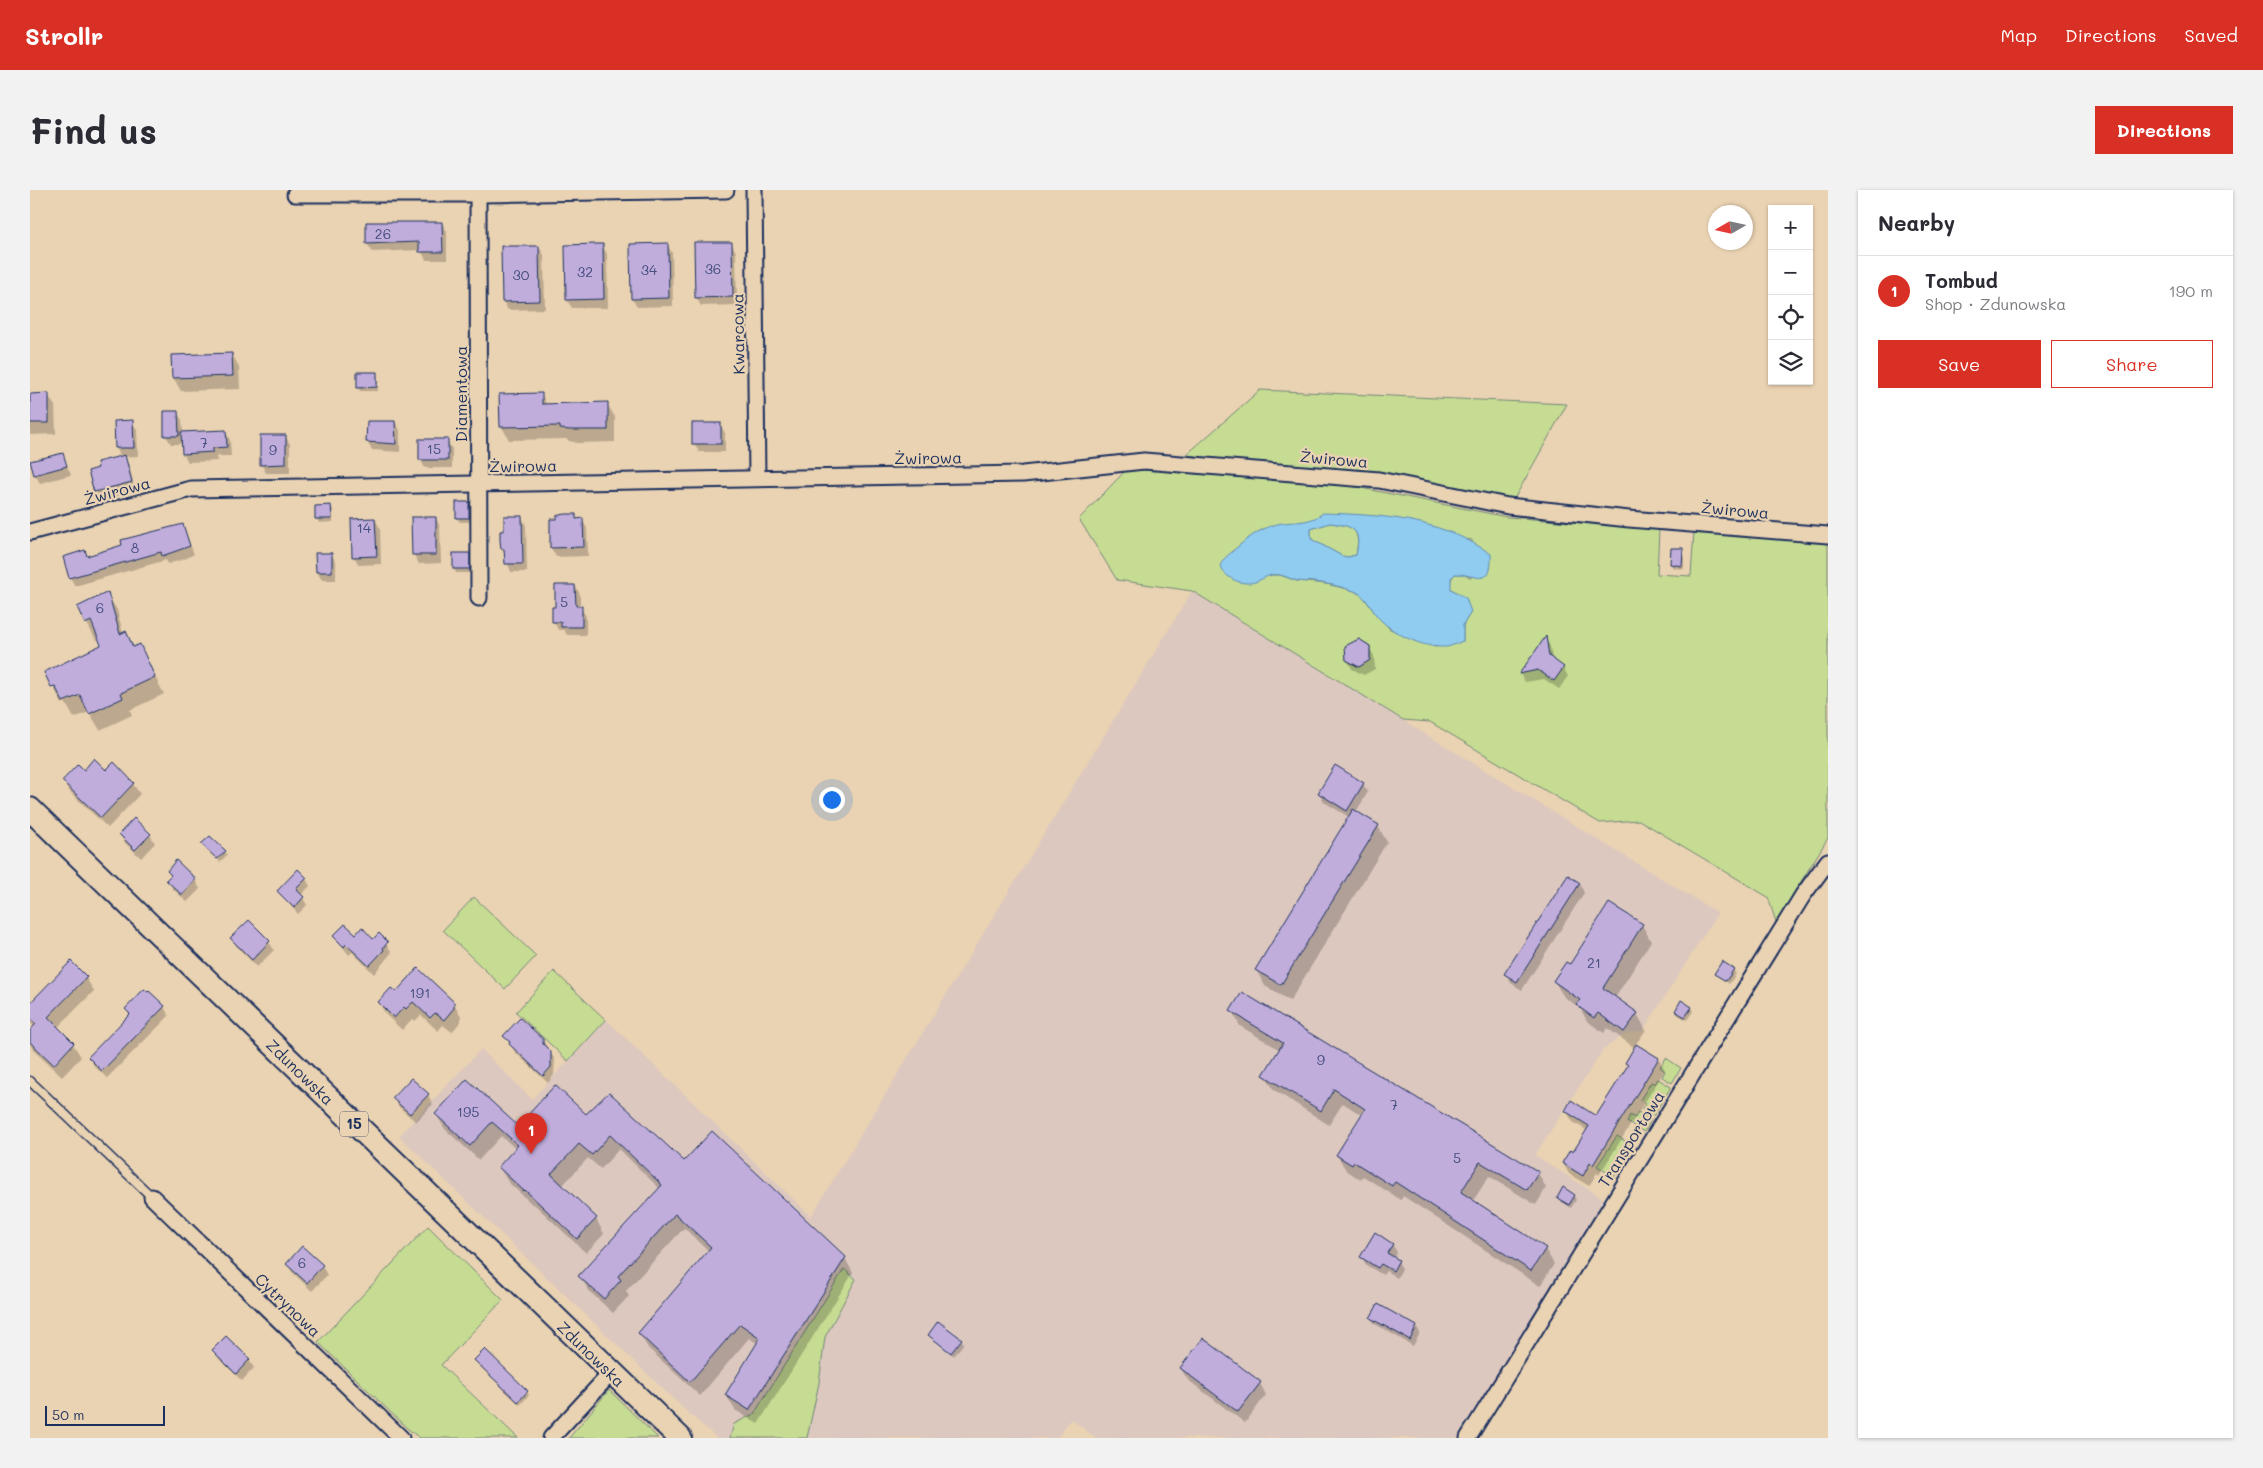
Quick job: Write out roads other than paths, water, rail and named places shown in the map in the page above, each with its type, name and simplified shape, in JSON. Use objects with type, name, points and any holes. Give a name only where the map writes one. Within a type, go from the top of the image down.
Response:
[{"type":"main road","name":"Zdunowska","points":[[30,809],[680,1438]]},
{"type":"street","points":[[295,194],[726,190]]},
{"type":"street","name":"Kwarcowa","points":[[754,190],[757,478]]},
{"type":"street","name":"Diamentowa","points":[[478,192],[480,598]]},
{"type":"street","name":"Żwirowa","points":[[30,532],[191,490],[1023,474],[1144,462],[1379,480],[1508,506],[1629,519],[1828,535]]},
{"type":"street","name":"Transportowa","points":[[1468,1438],[1789,917],[1828,861]]},
{"type":"street","name":"Cytrynowa","points":[[152,1197],[401,1438]]},
{"type":"street","points":[[551,1438],[611,1373]]},
{"type":"lane","points":[[30,1081],[152,1197]]},
{"type":"water","points":[[1323,513],[1368,515],[1410,521],[1451,533],[1491,554],[1489,573],[1485,576],[1480,578],[1455,574],[1451,578],[1451,589],[1466,598],[1471,612],[1463,625],[1463,641],[1452,646],[1436,647],[1417,642],[1399,634],[1377,616],[1366,600],[1359,594],[1346,589],[1322,583],[1298,581],[1276,575],[1255,582],[1244,583],[1234,580],[1222,570],[1220,566],[1223,560],[1240,545],[1264,529],[1278,524],[1311,520]],"holes":[[[1330,523],[1354,530],[1358,539],[1356,555],[1342,556],[1311,539],[1311,529]]]},
{"type":"place","name":"Tombud","points":[[531,1154]]}]
